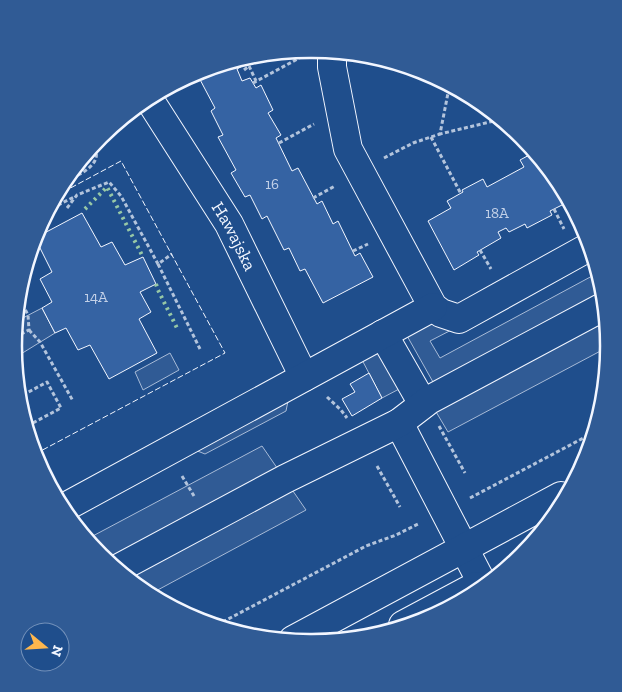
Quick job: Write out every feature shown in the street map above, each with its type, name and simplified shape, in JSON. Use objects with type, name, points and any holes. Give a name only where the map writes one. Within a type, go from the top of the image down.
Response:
[{"type":"street","points":[[324,58],[332,67],[348,150],[433,306],[441,313],[458,318],[583,250]]},
{"type":"street","name":"Hawajska","points":[[153,105],[229,224],[304,377]]},
{"type":"street","points":[[70,504],[433,306]]},
{"type":"street","points":[[124,565],[285,479],[399,423],[424,403],[597,310]]},
{"type":"street","points":[[384,334],[424,403]]},
{"type":"street","points":[[399,423],[481,579]]},
{"type":"street","points":[[304,634],[555,499]]},
{"type":"path","points":[[244,70],[249,66],[255,82],[309,58]]},
{"type":"path","points":[[440,134],[448,92]]},
{"type":"path","points":[[360,171],[413,143],[440,134],[492,121]]},
{"type":"path","points":[[279,143],[307,128]]},
{"type":"path","points":[[431,137],[461,194]]},
{"type":"path","points":[[79,175],[85,172],[94,163],[97,153]]},
{"type":"path","points":[[60,204],[109,182],[121,196],[158,264],[200,349]]},
{"type":"path","points":[[67,208],[77,195]]},
{"type":"path","points":[[158,264],[172,254]]},
{"type":"path","points":[[25,309],[28,316],[29,330],[40,342],[73,401]]},
{"type":"path","points":[[23,333],[29,330]]},
{"type":"path","points":[[27,394],[47,382],[61,408],[33,423]]},
{"type":"path","points":[[424,403],[465,473]]},
{"type":"path","points":[[464,501],[585,437]]},
{"type":"path","points":[[223,621],[366,546],[396,535],[424,521]]},
{"type":"shaded area","points":[[586,260],[430,341],[440,358],[591,277],[597,308],[600,351],[448,432],[429,400],[433,382],[406,334]]},
{"type":"shaded area","points":[[42,308],[55,333],[22,353],[22,346],[24,317]]},
{"type":"shaded area","points":[[379,348],[401,388],[382,398],[361,358]]},
{"type":"shaded area","points":[[170,353],[179,370],[143,390],[135,372]]},
{"type":"shaded area","points":[[289,396],[286,411],[205,454],[190,448]]},
{"type":"shaded area","points":[[262,446],[306,510],[158,590],[135,575],[94,536]]},
{"type":"building","points":[[243,65],[237,69],[242,81],[250,78],[256,88],[261,85],[273,110],[268,113],[281,135],[276,138],[292,171],[298,168],[317,204],[322,201],[333,224],[338,221],[355,256],[360,253],[373,277],[323,303],[305,269],[300,271],[289,248],[284,250],[267,216],[262,219],[250,195],[245,197],[231,173],[236,170],[218,137],[223,135],[211,111],[215,108],[200,79]]},
{"type":"building","points":[[528,156],[540,170],[563,205],[550,211],[552,215],[527,228],[525,224],[509,232],[506,228],[498,232],[501,238],[477,252],[479,255],[454,270],[428,221],[451,208],[447,201],[463,192],[462,190],[483,179],[487,187],[524,167],[520,160]]},
{"type":"building","points":[[82,213],[101,247],[112,242],[125,265],[143,257],[156,284],[140,292],[151,312],[139,319],[157,353],[109,379],[90,345],[78,350],[66,328],[55,333],[42,308],[52,302],[40,279],[52,272],[40,248],[46,232]]},
{"type":"building","points":[[369,373],[382,398],[352,416],[342,399],[355,392],[350,384]]},
{"type":"hedge","points":[[85,209],[107,187],[143,257]]},
{"type":"hedge","points":[[156,284],[178,330]]},
{"type":"fence","points":[[42,450],[225,353],[121,161],[69,189]]}]
